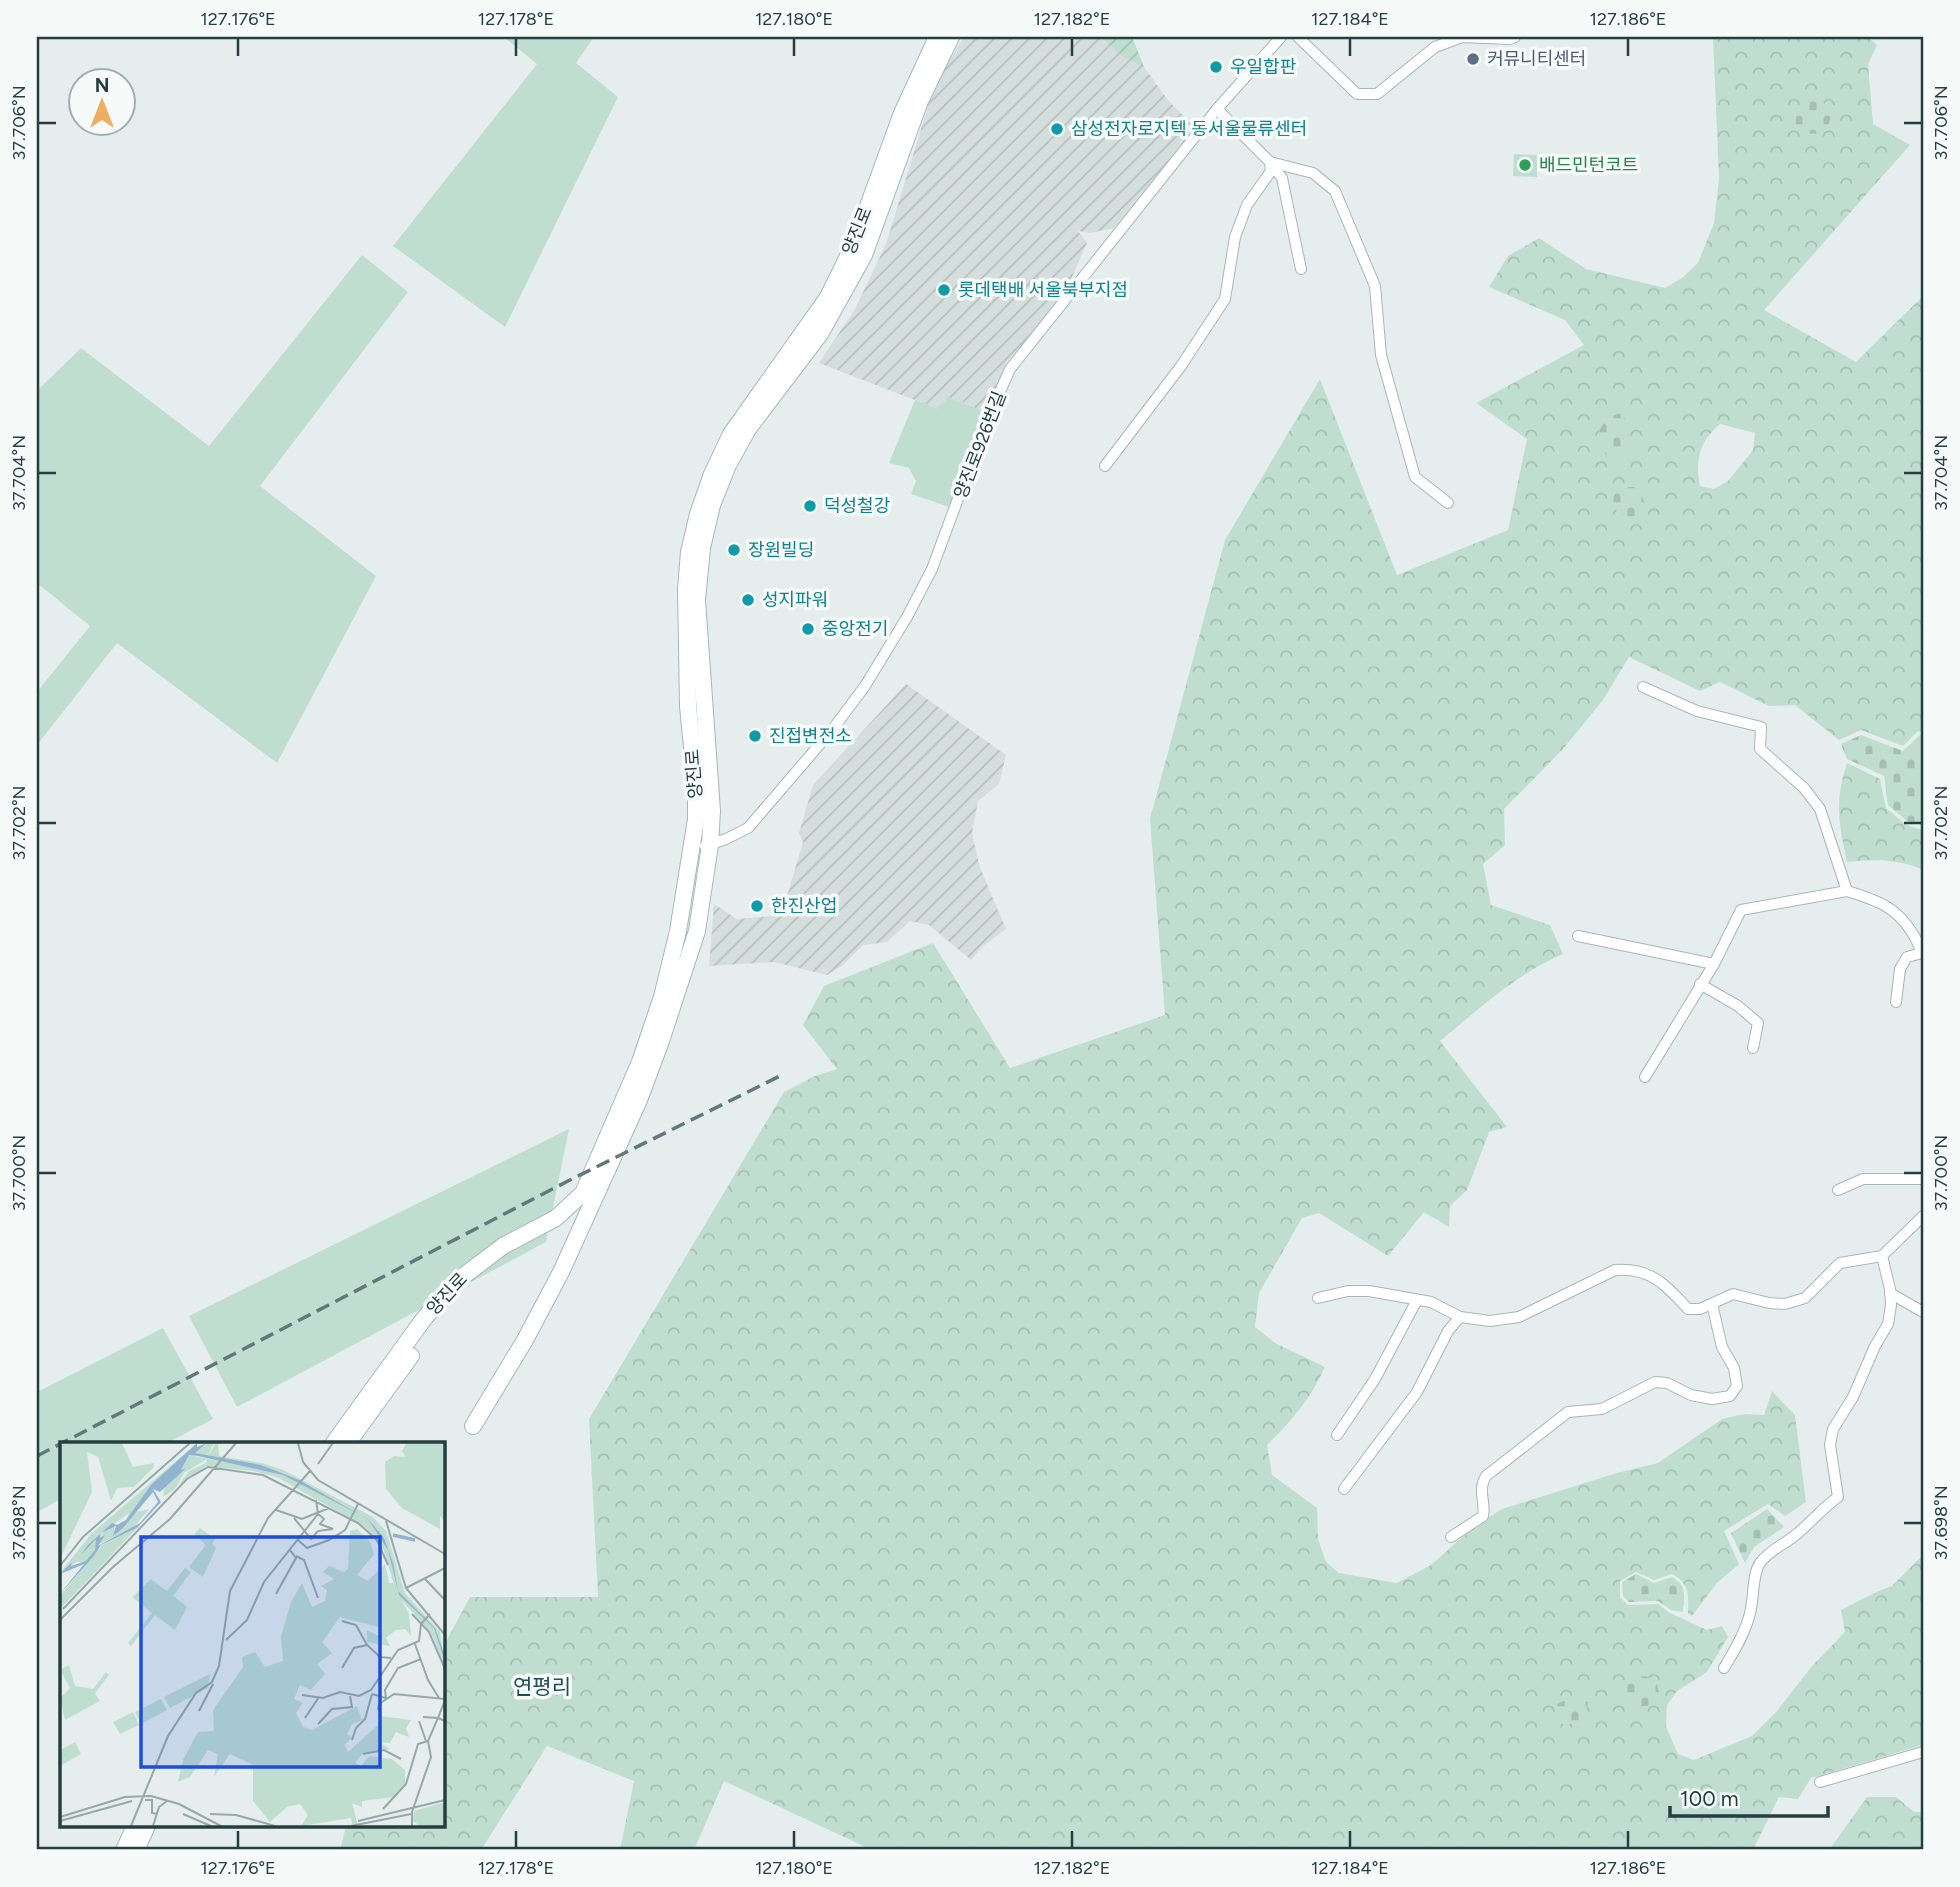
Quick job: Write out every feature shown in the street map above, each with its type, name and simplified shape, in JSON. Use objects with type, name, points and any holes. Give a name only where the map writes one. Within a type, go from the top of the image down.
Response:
[{"type":"main road","name":"양진로","points":[[334,1442],[423,1320],[453,1284],[503,1246],[556,1218],[583,1193],[640,1062],[662,997],[678,931],[696,819],[696,788],[688,706],[685,589],[698,514],[712,474],[731,434],[828,297],[855,242],[902,113],[937,37]]},
{"type":"main road","name":"양진로","points":[[473,1426],[525,1340],[561,1272],[639,1100],[662,1041],[697,931],[710,845],[712,811],[697,600],[702,548],[712,505],[728,465],[748,429],[820,334],[864,255],[920,102],[950,37]]},
{"type":"main road","name":"양진로","points":[[348,1442],[433,1325],[463,1289],[513,1251],[566,1223],[590,1206]]},
{"type":"main road","points":[[124,1850],[134,1828]]},
{"type":"main road","points":[[136,1850],[146,1828]]},
{"type":"street","name":"양진로926번길","points":[[692,848],[710,845],[748,828],[832,730],[865,686],[907,617],[932,569],[986,423],[1010,369],[1217,109],[1281,37]]},
{"type":"street","points":[[1297,37],[1357,94],[1377,94],[1435,47],[1462,37],[1515,37]]},
{"type":"street","points":[[1217,109],[1270,162],[1282,178],[1301,269]]},
{"type":"street","points":[[1105,466],[1181,366],[1225,299],[1235,237],[1247,205],[1271,172],[1270,162]]},
{"type":"street","points":[[1270,162],[1313,173],[1335,191],[1375,285],[1381,355],[1415,477],[1448,503]]},
{"type":"street","points":[[1643,687],[1697,711],[1761,727],[1760,749],[1804,788],[1820,809],[1847,891]]},
{"type":"street","points":[[1645,1077],[1714,964],[1741,910],[1847,891],[1880,901],[1913,934],[1923,954],[1907,957],[1900,969],[1896,1002]]},
{"type":"street","points":[[1578,936],[1714,964]]},
{"type":"street","points":[[1700,984],[1738,1006],[1758,1023],[1753,1048]]},
{"type":"street","points":[[1838,1190],[1863,1179],[1923,1179]]},
{"type":"street","points":[[1318,1298],[1348,1291],[1369,1291],[1431,1302],[1460,1317],[1490,1321],[1519,1317],[1615,1270],[1632,1269],[1669,1288],[1688,1310],[1700,1310],[1734,1294],[1769,1303],[1786,1304],[1805,1298],[1840,1263],[1882,1256],[1923,1216]]},
{"type":"street","points":[[1724,1668],[1748,1621],[1759,1564],[1772,1550],[1796,1535],[1822,1508],[1838,1497],[1830,1446],[1833,1430],[1853,1397],[1875,1346],[1888,1324],[1890,1293],[1882,1256]]},
{"type":"street","points":[[1890,1293],[1923,1312]]},
{"type":"street","points":[[1337,1436],[1375,1379],[1417,1300]]},
{"type":"street","points":[[1451,1537],[1483,1516],[1485,1506],[1481,1484],[1486,1476],[1568,1412],[1602,1409],[1655,1382],[1667,1383],[1690,1395],[1712,1399],[1730,1396],[1737,1386],[1734,1368],[1721,1347],[1712,1304]]},
{"type":"street","points":[[1344,1489],[1417,1392],[1448,1331],[1460,1317]]},
{"type":"street","points":[[1820,1782],[1923,1752]]},
{"type":"shaded area","points":[[964,37],[1132,37],[1144,67],[1168,100],[1195,128],[1114,228],[1090,233],[1078,231],[1087,243],[1069,284],[1039,326],[1007,361],[986,412],[948,397],[938,409],[819,363],[855,309],[886,244],[935,83]]},
{"type":"shaded area","points":[[906,684],[1006,755],[999,784],[978,801],[972,833],[980,868],[1006,929],[982,947],[971,960],[929,925],[910,921],[887,942],[863,945],[843,965],[827,975],[774,962],[709,966],[714,904],[737,919],[787,915],[787,896],[803,842],[799,833],[813,785]]},
{"type":"green space","points":[[504,37],[594,37],[576,63],[618,97],[505,327],[393,246],[537,64]]},
{"type":"green space","points":[[1101,37],[1132,37],[1144,67],[1124,57]]},
{"type":"green space","points":[[1713,37],[1868,37],[1877,45],[1868,64],[1873,124],[1910,145],[1764,310],[1856,362],[1923,296],[1923,732],[1918,731],[1903,746],[1861,730],[1839,740],[1795,705],[1769,706],[1720,682],[1700,691],[1629,657],[1603,700],[1563,749],[1504,809],[1505,845],[1483,864],[1491,905],[1550,925],[1563,954],[1514,982],[1440,1041],[1507,1127],[1489,1132],[1467,1190],[1450,1206],[1449,1227],[1424,1212],[1388,1256],[1319,1213],[1302,1218],[1259,1293],[1255,1327],[1275,1343],[1325,1367],[1300,1409],[1267,1445],[1272,1475],[1317,1508],[1318,1539],[1326,1562],[1339,1573],[1397,1583],[1431,1565],[1476,1525],[1502,1509],[1658,1463],[1722,1419],[1744,1414],[1764,1415],[1772,1391],[1795,1415],[1806,1502],[1785,1516],[1768,1504],[1724,1531],[1739,1564],[1717,1583],[1692,1616],[1688,1614],[1685,1586],[1672,1574],[1654,1580],[1636,1572],[1620,1581],[1620,1597],[1628,1605],[1658,1604],[1670,1613],[1707,1630],[1722,1626],[1728,1637],[1707,1672],[1677,1691],[1667,1705],[1666,1727],[1678,1754],[1694,1760],[1752,1736],[1845,1632],[1841,1610],[1892,1586],[1923,1555],[1923,1745],[1811,1778],[1798,1799],[1779,1797],[1753,1850],[872,1850],[724,1781],[694,1850],[620,1850],[634,1781],[547,1746],[481,1850],[340,1850],[346,1828],[444,1828],[444,1645],[470,1597],[598,1597],[589,1419],[784,1092],[815,1076],[837,1069],[803,1025],[824,986],[933,943],[1010,1068],[1165,1015],[1150,819],[1225,540],[1320,379],[1397,575],[1508,530],[1527,439],[1476,403],[1584,345],[1565,320],[1489,287],[1508,256],[1539,238],[1586,269],[1665,288],[1682,278],[1698,263],[1714,223],[1719,178]],"holes":[[[1720,424],[1755,433],[1753,450],[1728,481],[1714,489],[1700,486],[1700,452],[1707,438]]]},
{"type":"green space","points":[[1821,98],[1831,115],[1828,128],[1819,134],[1801,133],[1795,125],[1797,113],[1806,101]]},
{"type":"green space","name":"배드민턴코트","points":[[1514,154],[1537,155],[1537,177],[1513,176]]},
{"type":"green space","points":[[362,255],[408,292],[260,486],[376,576],[277,763],[117,643],[37,745],[37,692],[90,626],[37,583],[37,391],[81,348],[209,446]]},
{"type":"green space","points":[[948,397],[986,412],[949,507],[911,494],[916,481],[909,468],[889,463],[915,400],[938,409]]},
{"type":"green space","points":[[1624,415],[1627,451],[1607,460],[1599,431],[1607,417]]},
{"type":"green space","points":[[1638,487],[1646,506],[1639,515],[1629,517],[1617,511],[1612,499],[1619,488]]},
{"type":"green space","points":[[1861,735],[1903,751],[1923,735],[1923,825],[1907,821],[1888,805],[1884,776],[1847,759],[1841,744]]},
{"type":"green space","points":[[1847,763],[1880,779],[1886,808],[1906,825],[1923,830],[1923,870],[1886,861],[1847,862],[1839,801]]},
{"type":"green space","points":[[569,1129],[546,1242],[237,1407],[189,1316]]},
{"type":"green space","points":[[163,1328],[213,1419],[169,1442],[60,1442],[60,1500],[37,1512],[37,1392]]},
{"type":"green space","points":[[1767,1509],[1784,1527],[1754,1547],[1745,1563],[1731,1533]]},
{"type":"green space","points":[[1636,1574],[1654,1583],[1672,1577],[1681,1584],[1684,1592],[1683,1612],[1671,1610],[1658,1601],[1629,1602],[1623,1596],[1622,1582]]},
{"type":"green space","points":[[1646,1676],[1657,1684],[1660,1697],[1652,1705],[1638,1707],[1627,1699],[1622,1689],[1627,1678]]},
{"type":"green space","points":[[1571,1698],[1588,1702],[1586,1714],[1574,1724],[1560,1724],[1554,1717],[1556,1704]]},
{"type":"green space","points":[[1867,1797],[1896,1797],[1914,1812],[1923,1812],[1923,1850],[1829,1850]]},
{"type":"railway","points":[[64,1442],[568,1181],[782,1075]]},
{"type":"railway","points":[[37,1456],[60,1444]]},
{"type":"place","name":"커뮤니티센터","points":[[1473,59]]},
{"type":"place","name":"우일합판","points":[[1216,67]]},
{"type":"place","name":"삼성전자로지텍 동서울물류센터","points":[[1057,129]]},
{"type":"place","name":"배드민턴코트","points":[[1525,165]]},
{"type":"place","name":"롯데택배 서울북부지점","points":[[944,290]]},
{"type":"place","name":"덕성철강","points":[[810,506]]},
{"type":"place","name":"장원빌딩","points":[[734,550]]},
{"type":"place","name":"성지파워","points":[[748,600]]},
{"type":"place","name":"중앙전기","points":[[808,629]]},
{"type":"place","name":"진접변전소","points":[[755,736]]},
{"type":"place","name":"한진산업","points":[[757,906]]},
{"type":"district","name":"연평리","points":[[542,1686]]}]
